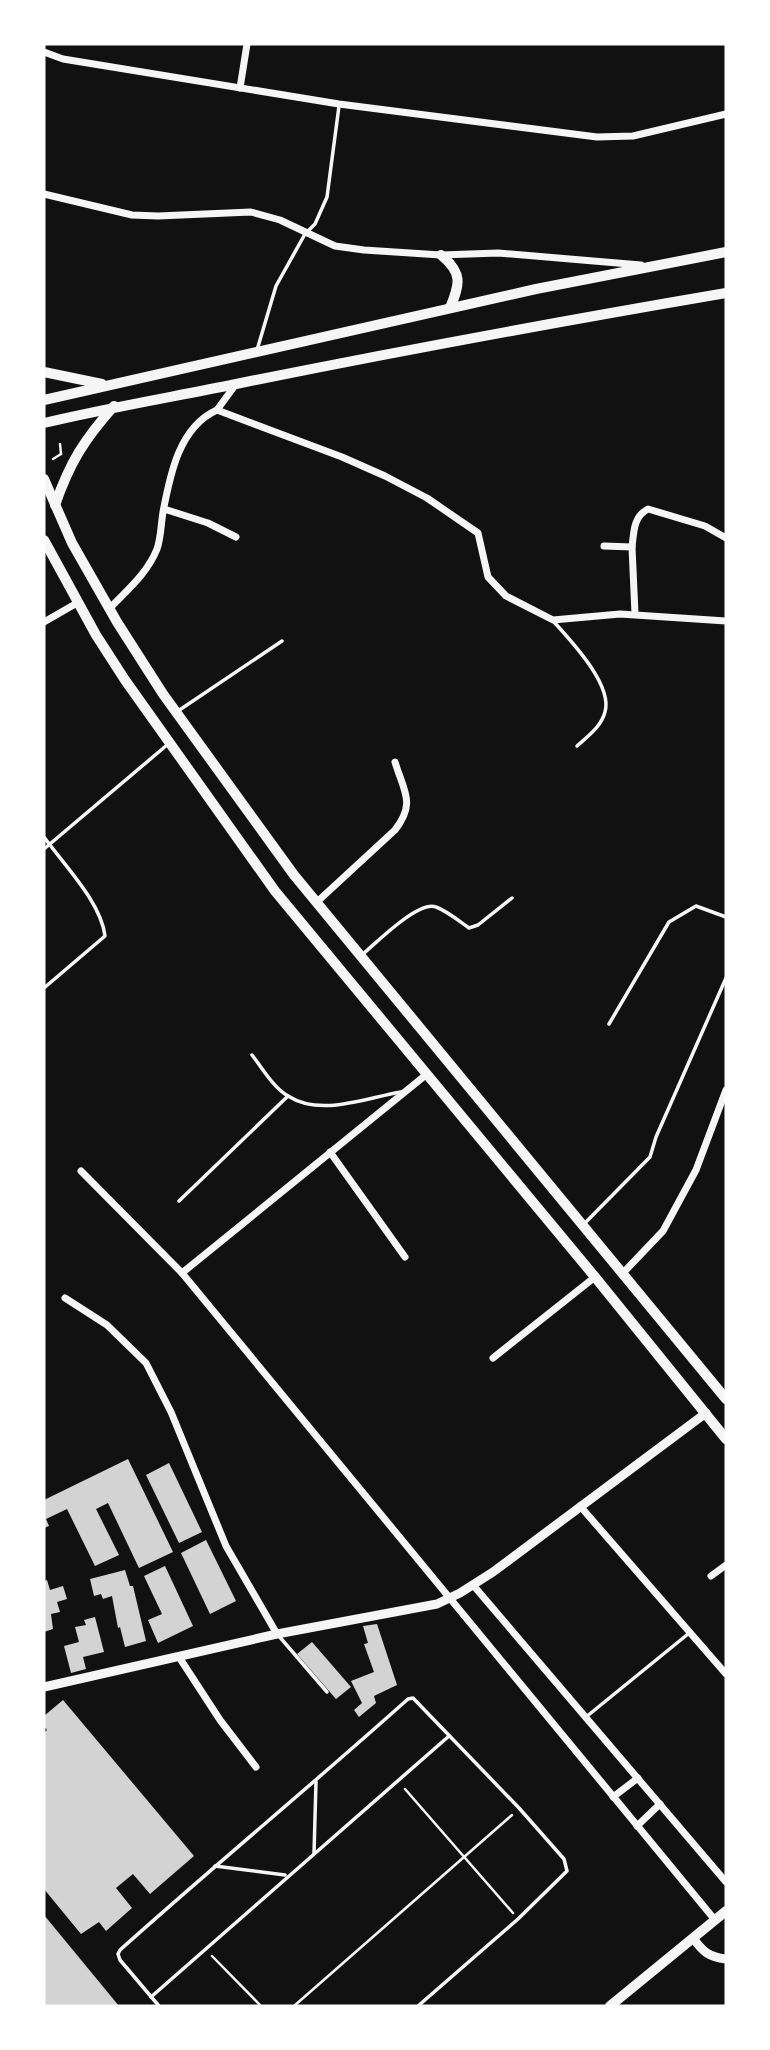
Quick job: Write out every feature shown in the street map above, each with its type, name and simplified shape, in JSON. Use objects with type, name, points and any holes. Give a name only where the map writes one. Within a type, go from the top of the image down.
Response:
[{"type":"main road","points":[[44,400],[450,308],[726,253]]},
{"type":"main road","points":[[441,255],[452,264],[459,280],[450,308]]},
{"type":"main road","points":[[44,423],[114,406],[441,343],[726,293]]},
{"type":"main road","points":[[44,372],[108,385]]},
{"type":"main road","points":[[55,505],[65,475],[86,437],[114,406]]},
{"type":"main road","points":[[44,479],[72,543],[109,608],[176,712],[294,875],[726,1399],[706,1413]]},
{"type":"main road","points":[[44,540],[47,554],[96,635],[275,891],[596,1277],[726,1439]]},
{"type":"main road","points":[[610,2006],[726,1911]]},
{"type":"street","points":[[240,88],[247,44]]},
{"type":"street","points":[[44,52],[63,58],[339,104],[597,137],[633,136],[726,114]]},
{"type":"street","points":[[44,194],[132,215],[251,212],[280,220],[335,246],[441,255],[498,253],[654,266]]},
{"type":"street","points":[[109,608],[143,574],[158,548],[172,473],[187,433],[204,416],[217,410],[236,384]]},
{"type":"street","points":[[217,410],[342,457],[428,498],[478,533],[488,577],[506,596],[552,620],[635,614],[726,621]]},
{"type":"street","points":[[164,509],[208,523],[236,537]]},
{"type":"street","points":[[635,614],[632,547],[636,521],[648,509],[659,510],[705,526],[726,538]]},
{"type":"street","points":[[604,546],[632,547]]},
{"type":"street","points":[[44,622],[77,603]]},
{"type":"street","points":[[318,901],[404,819],[408,806],[395,762]]},
{"type":"street","points":[[182,1273],[427,1074]]},
{"type":"street","points":[[624,1272],[663,1231],[696,1170],[726,1090]]},
{"type":"street","points":[[330,1152],[405,1257]]},
{"type":"street","points":[[81,1171],[182,1273],[715,1920]]},
{"type":"street","points":[[493,1358],[596,1277]]},
{"type":"street","points":[[65,1298],[107,1325],[146,1363],[172,1412],[226,1546],[277,1634]]},
{"type":"street","points":[[44,1687],[277,1634],[411,1610],[449,1599],[473,1585],[706,1413]]},
{"type":"street","points":[[580,1506],[726,1674]]},
{"type":"street","points":[[711,1576],[726,1565]]},
{"type":"street","points":[[473,1585],[726,1882]]},
{"type":"street","points":[[179,1657],[220,1720],[256,1767]]},
{"type":"street","points":[[613,1797],[638,1778]]},
{"type":"street","points":[[638,1826],[660,1804]]},
{"type":"street","points":[[693,1938],[711,1958],[726,1959]]},
{"type":"lane","points":[[257,352],[276,286],[305,234],[315,224],[327,197],[339,104]]},
{"type":"lane","points":[[552,620],[579,650],[600,681],[606,709],[598,727],[578,746]]},
{"type":"lane","points":[[176,712],[282,641]]},
{"type":"lane","points":[[44,849],[169,743]]},
{"type":"lane","points":[[44,837],[95,906],[104,921],[105,936],[44,988]]},
{"type":"lane","points":[[361,955],[412,913],[426,905],[436,907],[469,928],[478,925],[512,898]]},
{"type":"lane","points":[[609,1024],[669,922],[696,906],[726,917]]},
{"type":"lane","points":[[584,1224],[650,1157],[656,1137],[726,978]]},
{"type":"lane","points":[[252,1055],[288,1096],[321,1108],[406,1091]]},
{"type":"lane","points":[[179,1201],[288,1096]]},
{"type":"lane","points":[[586,1717],[690,1632]]},
{"type":"lane","points":[[277,1634],[327,1692]]},
{"type":"lane","points":[[159,2006],[120,1960],[120,1950],[316,1782],[408,1699],[417,1700],[519,1808],[565,1859],[567,1871],[518,1919],[419,2006]]},
{"type":"lane","points":[[151,1997],[449,1735]]},
{"type":"lane","points":[[314,1853],[316,1782]]},
{"type":"lane","points":[[215,1866],[287,1875]]},
{"type":"path","points":[[53,459],[61,454],[60,444]]},
{"type":"path","points":[[398,1781],[518,1919]]},
{"type":"path","points":[[294,2006],[519,1808]]},
{"type":"path","points":[[205,1948],[261,2006]]},
{"type":"building","points":[[128,1459],[173,1552],[139,1568],[108,1503],[96,1509],[119,1555],[95,1566],[67,1509],[46,1519],[49,1526],[44,1528],[44,1500]]},
{"type":"building","points":[[169,1463],[202,1532],[179,1543],[146,1475]]},
{"type":"building","points":[[206,1540],[236,1601],[210,1614],[181,1553]]},
{"type":"building","points":[[165,1566],[193,1626],[158,1643],[148,1620],[162,1614],[144,1576]]},
{"type":"building","points":[[125,1570],[130,1586],[133,1586],[146,1641],[125,1647],[112,1596],[103,1599],[101,1594],[94,1596],[90,1579]]},
{"type":"building","points":[[47,1580],[50,1590],[63,1586],[67,1599],[57,1602],[60,1612],[51,1614],[53,1629],[44,1632],[44,1581]]},
{"type":"building","points":[[95,1617],[104,1652],[83,1657],[86,1669],[71,1673],[64,1646],[79,1642],[75,1627],[86,1625],[84,1620]]},
{"type":"building","points":[[377,1624],[397,1685],[374,1696],[376,1703],[359,1717],[354,1710],[362,1703],[351,1681],[374,1672],[364,1644],[368,1643],[363,1626]]},
{"type":"building","points":[[312,1642],[351,1687],[336,1699],[297,1654]]},
{"type":"building","points":[[63,1700],[194,1856],[150,1894],[133,1874],[116,1888],[132,1908],[106,1931],[99,1922],[81,1934],[44,1889],[44,1733],[47,1730],[44,1716]]},
{"type":"building","points":[[44,1915],[119,2006],[44,2006]]}]
